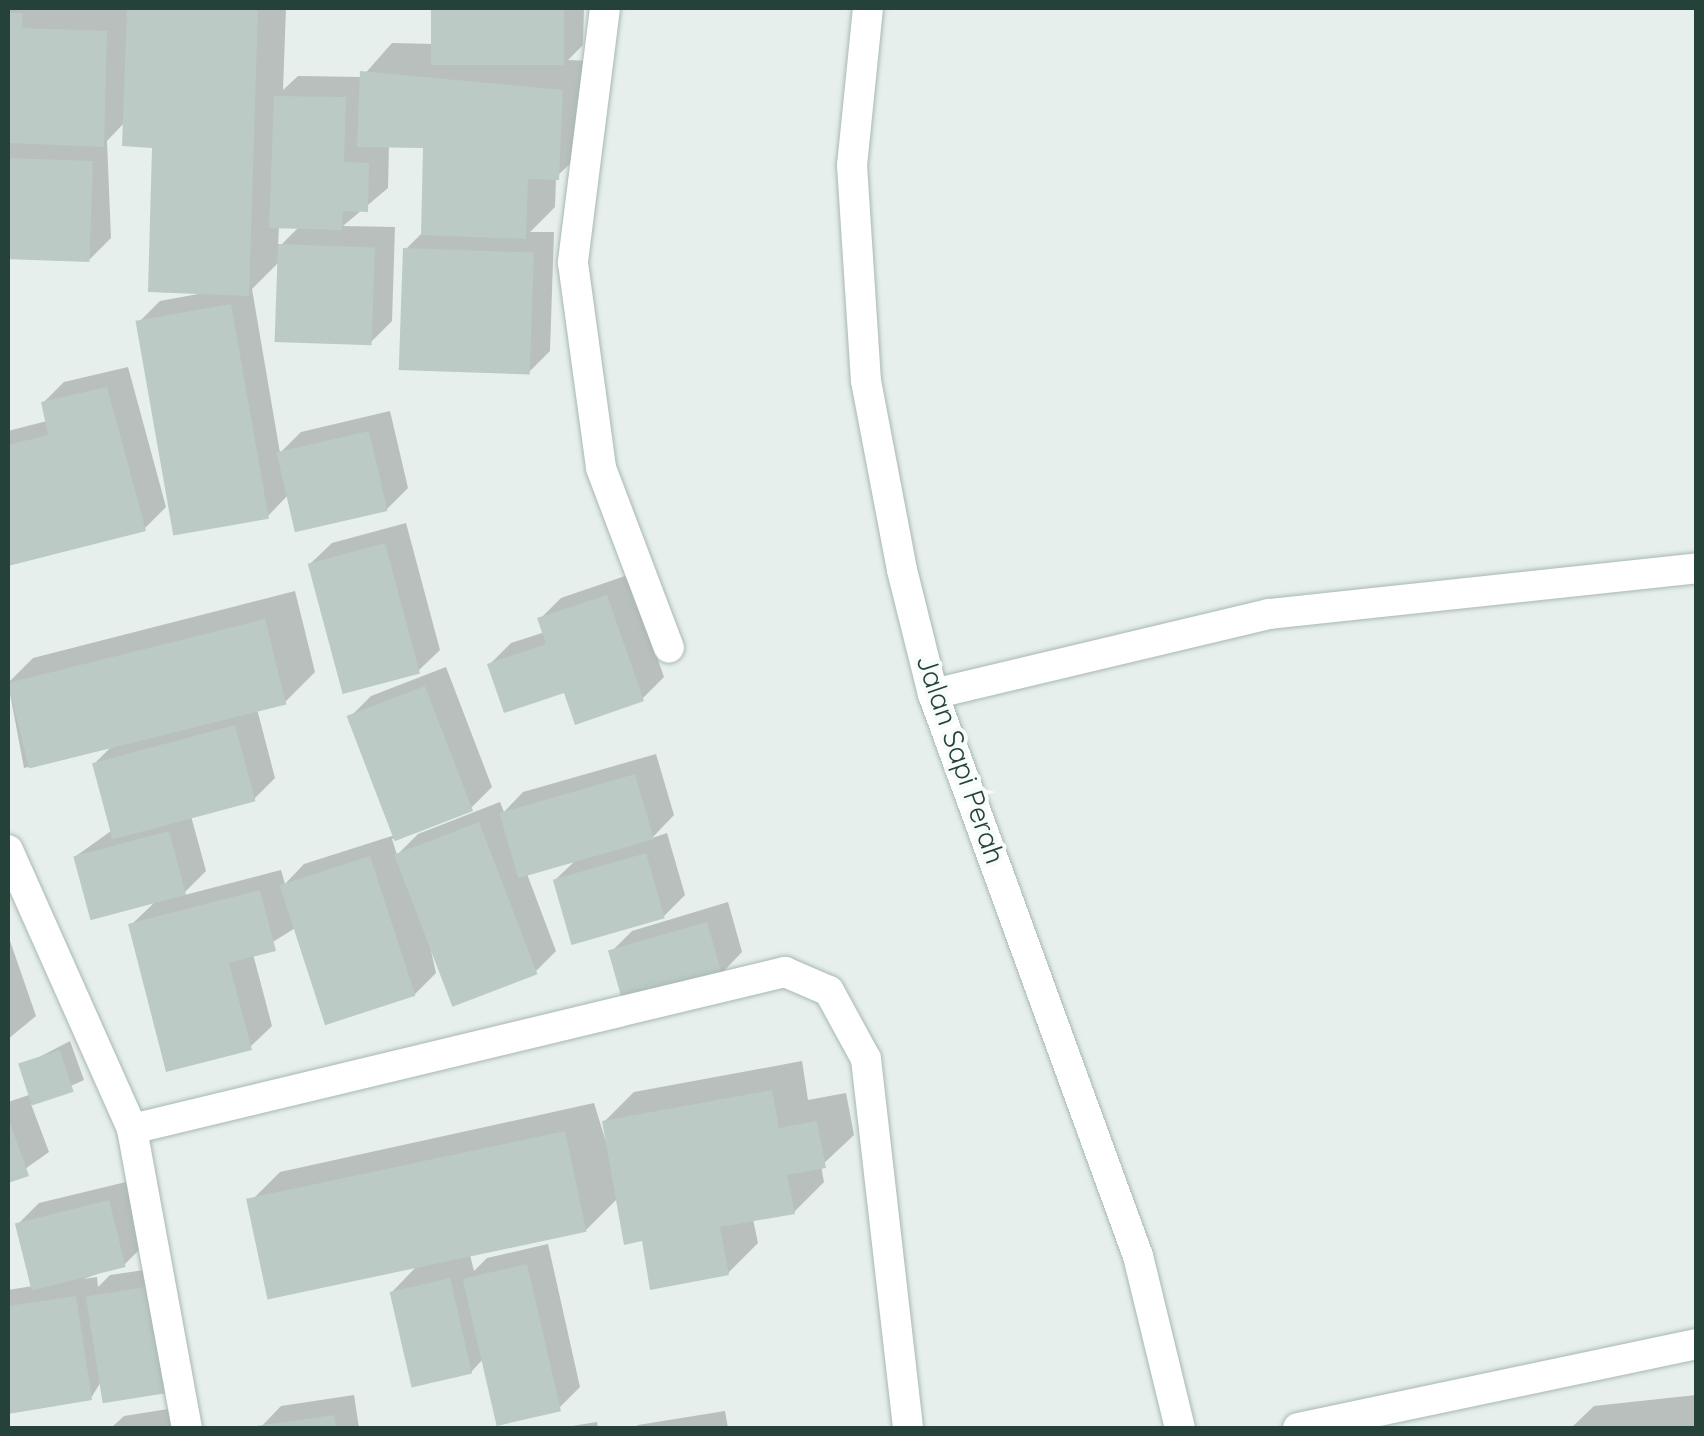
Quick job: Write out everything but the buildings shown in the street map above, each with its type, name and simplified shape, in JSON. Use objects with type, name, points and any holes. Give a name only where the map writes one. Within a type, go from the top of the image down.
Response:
[{"type":"street","points":[[604,8],[574,262],[600,468],[669,648]]},
{"type":"street","name":"Jalan Sapi Perah","points":[[868,8],[852,165],[866,380],[933,694],[1138,1256],[1180,1428]]},
{"type":"street","points":[[933,694],[1269,614],[1696,568]]},
{"type":"street","points":[[8,850],[132,1129],[187,1428]]},
{"type":"street","points":[[132,1129],[785,972],[829,991],[866,1059],[908,1428]]},
{"type":"street","points":[[1298,1428],[1696,1344]]}]
